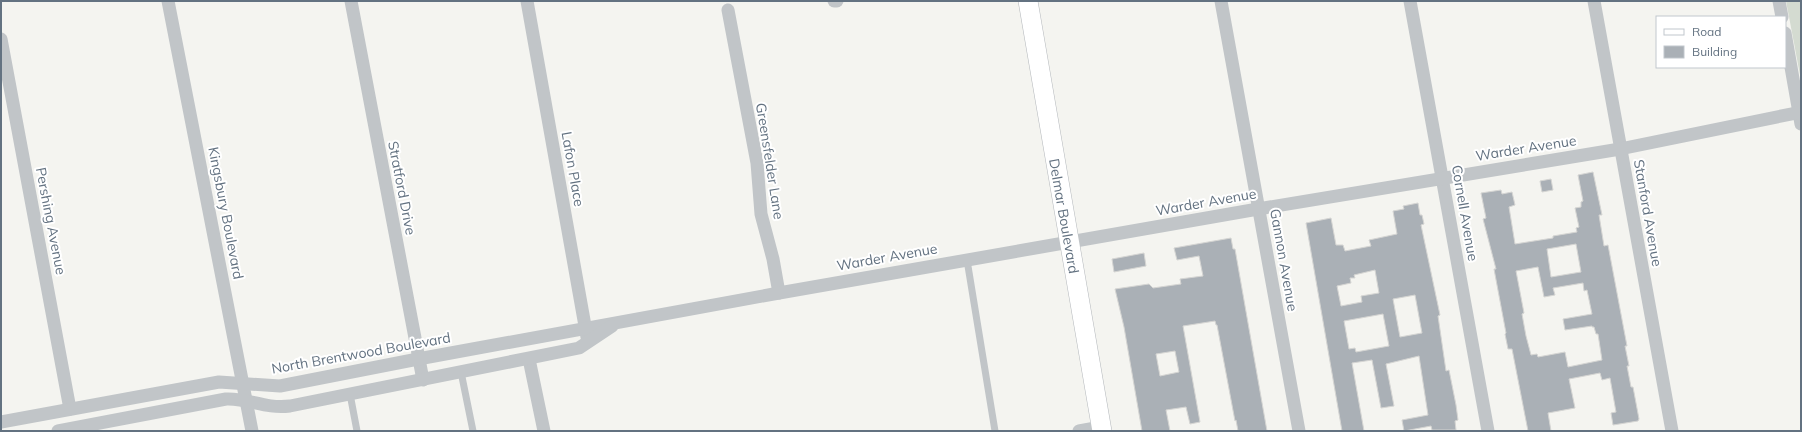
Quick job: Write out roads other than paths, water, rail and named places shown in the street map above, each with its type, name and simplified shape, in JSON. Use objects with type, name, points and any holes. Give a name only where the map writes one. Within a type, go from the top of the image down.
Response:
[{"type":"main road","name":"Delmar Boulevard","points":[[1028,1],[1102,429]]},
{"type":"street","name":"Kingsbury Boulevard","points":[[168,1],[252,431]]},
{"type":"street","name":"Stratford Drive","points":[[351,1],[423,380]]},
{"type":"street","name":"Lafon Place","points":[[527,1],[588,343]]},
{"type":"street","name":"Gannon Avenue","points":[[1221,1],[1299,431]]},
{"type":"street","name":"Cornell Avenue","points":[[1410,1],[1488,431]]},
{"type":"street","name":"Stanford Avenue","points":[[1594,1],[1672,431]]},
{"type":"street","points":[[1779,1],[1782,16]]},
{"type":"street","name":"Greensfelder Lane","points":[[728,10],[757,162],[761,214],[773,259],[779,293]]},
{"type":"street","name":"Pershing Avenue","points":[[1,39],[70,409]]},
{"type":"street","points":[[1786,39],[1800,116]]},
{"type":"street","name":"Warder Avenue","points":[[585,329],[966,260],[1258,209],[1620,149],[1800,116]]},
{"type":"street","name":"Warder Avenue","points":[[588,343],[617,323]]},
{"type":"street","name":"North Brentwood Boulevard","points":[[1,422],[219,382],[243,383],[269,387],[280,386],[585,329]]},
{"type":"street","points":[[58,431],[226,399],[277,407],[529,359],[579,348],[588,343]]},
{"type":"street","points":[[529,359],[544,431]]},
{"type":"street","points":[[1079,431],[1102,429]]},
{"type":"lane","points":[[966,260],[995,431]]},
{"type":"lane","points":[[461,372],[473,431]]},
{"type":"lane","points":[[350,394],[357,431]]}]
